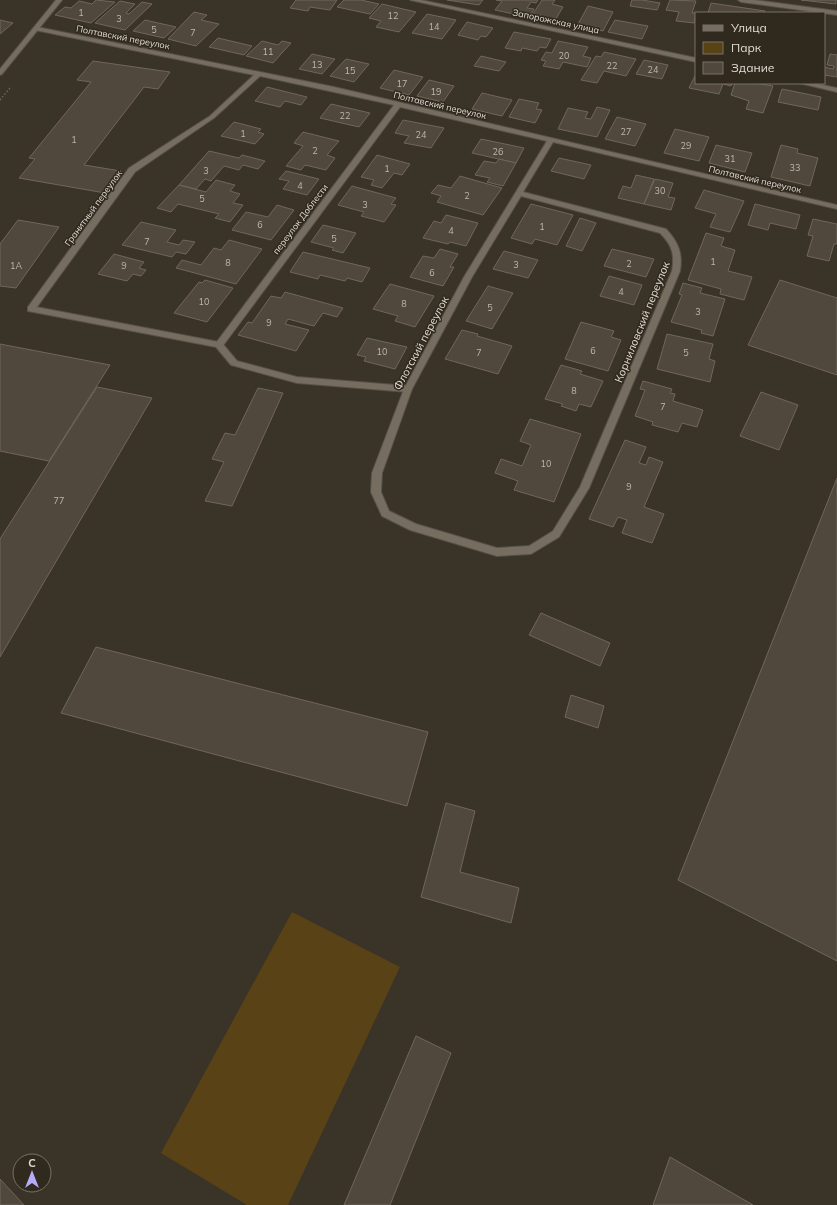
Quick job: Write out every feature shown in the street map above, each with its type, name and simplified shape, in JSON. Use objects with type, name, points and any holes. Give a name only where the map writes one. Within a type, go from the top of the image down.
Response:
[{"type":"street","points":[[0,73],[59,0]]},
{"type":"street","name":"Запорожская улица","points":[[413,0],[695,60]]},
{"type":"street","points":[[741,0],[837,13]]},
{"type":"street","name":"Полтавский переулок","points":[[37,29],[334,89],[837,207]]},
{"type":"street","name":"Гранитный переулок","points":[[219,345],[31,309],[132,170],[212,117],[259,74]]},
{"type":"street","points":[[807,84],[837,90]]},
{"type":"street","name":"переулок Доблести","points":[[219,345],[398,105]]},
{"type":"street","name":"Флотский переулок","points":[[551,140],[468,277],[408,388],[376,473],[376,492],[385,512],[413,527],[498,552],[531,550],[556,534]]},
{"type":"street","name":"Корниловский переулок","points":[[520,193],[663,231],[674,243],[679,257],[676,271],[584,488],[556,534]]},
{"type":"street","points":[[219,345],[234,363],[297,380],[408,388]]},
{"type":"green space","points":[[292,912],[400,967],[288,1205],[247,1205],[161,1153]]},
{"type":"building","points":[[96,0],[115,2],[91,23],[55,15],[65,7],[71,8],[79,1],[92,4]]},
{"type":"building","points":[[296,0],[337,0],[330,10],[310,7],[308,11],[290,8]]},
{"type":"building","points":[[344,0],[361,0],[379,4],[370,14],[337,7]]},
{"type":"building","points":[[447,0],[483,0],[479,5]]},
{"type":"building","points":[[496,0],[538,0],[536,3],[531,2],[527,8],[534,9],[530,16],[523,14],[523,16],[495,10],[502,1]]},
{"type":"building","points":[[542,0],[555,0],[552,4],[563,7],[554,22],[531,17]]},
{"type":"building","points":[[632,0],[660,3],[657,10],[630,6]]},
{"type":"building","points":[[670,0],[696,1],[692,13],[695,13],[694,23],[676,21],[679,12],[666,10]]},
{"type":"building","points":[[801,0],[836,0],[836,4]]},
{"type":"building","points":[[120,1],[135,4],[126,13],[129,14],[142,2],[152,4],[125,30],[95,23]]},
{"type":"building","points":[[711,3],[765,11],[764,12],[708,12]]},
{"type":"building","points":[[382,4],[416,12],[399,32],[376,27],[381,21],[369,18]]},
{"type":"building","points":[[588,6],[613,12],[603,31],[577,26]]},
{"type":"building","points":[[194,12],[207,15],[201,20],[219,24],[196,46],[168,39]]},
{"type":"building","points":[[427,14],[456,20],[442,39],[412,33]]},
{"type":"building","points":[[0,20],[13,23],[0,34]]},
{"type":"building","points":[[145,20],[176,27],[164,38],[133,31]]},
{"type":"building","points":[[615,20],[648,26],[642,39],[608,32]]},
{"type":"building","points":[[467,22],[493,28],[486,37],[481,36],[478,40],[458,35]]},
{"type":"building","points":[[514,32],[551,39],[546,48],[540,47],[537,51],[522,48],[521,51],[505,48]]},
{"type":"building","points":[[218,38],[252,46],[244,55],[209,47]]},
{"type":"building","points":[[262,41],[278,45],[282,41],[291,43],[273,63],[246,56]]},
{"type":"building","points":[[558,41],[588,47],[583,56],[591,58],[587,67],[563,62],[559,69],[543,66],[546,61],[541,60],[546,52],[552,53]]},
{"type":"building","points":[[604,52],[636,59],[626,76],[604,71],[597,83],[581,80],[596,56],[601,57]]},
{"type":"building","points":[[312,54],[335,59],[322,74],[299,69]]},
{"type":"building","points":[[830,54],[837,55],[837,77],[825,75],[825,67],[833,69],[834,66],[827,65]]},
{"type":"building","points":[[481,56],[506,62],[499,71],[474,66]]},
{"type":"building","points":[[346,59],[369,64],[354,82],[330,76]]},
{"type":"building","points":[[644,60],[668,65],[662,79],[636,74]]},
{"type":"building","points":[[93,61],[170,72],[158,89],[144,87],[84,165],[121,171],[105,193],[19,178],[35,159],[29,158],[91,82],[77,80]]},
{"type":"building","points":[[394,70],[423,77],[409,95],[380,88]]},
{"type":"building","points":[[695,76],[695,84],[723,84],[719,94],[689,88]]},
{"type":"building","points":[[429,80],[454,86],[443,102],[417,96]]},
{"type":"building","points":[[735,84],[761,84],[773,86],[763,113],[746,109],[749,101],[731,95]]},
{"type":"building","points":[[267,87],[307,97],[301,105],[285,101],[280,107],[255,101]]},
{"type":"building","points":[[782,89],[821,97],[818,110],[778,102]]},
{"type":"building","points":[[482,93],[512,100],[502,116],[472,109]]},
{"type":"building","points":[[519,99],[539,103],[536,109],[542,110],[535,123],[509,117]]},
{"type":"building","points":[[331,104],[370,113],[359,127],[320,118]]},
{"type":"building","points":[[597,107],[610,110],[597,137],[558,129],[568,108],[588,112],[585,118],[591,119]]},
{"type":"building","points":[[617,117],[646,124],[635,146],[605,139]]},
{"type":"building","points":[[403,120],[444,128],[431,148],[404,143],[409,136],[395,133]]},
{"type":"building","points":[[234,122],[261,129],[258,132],[264,134],[255,144],[221,136]]},
{"type":"building","points":[[675,129],[709,137],[699,161],[664,153]]},
{"type":"building","points":[[303,132],[339,141],[327,155],[335,158],[326,170],[305,165],[301,170],[286,166],[303,146],[294,143]]},
{"type":"building","points":[[481,139],[524,148],[516,163],[472,153]]},
{"type":"building","points":[[716,145],[752,153],[745,172],[709,163]]},
{"type":"building","points":[[781,145],[798,149],[797,153],[818,158],[810,186],[771,177]]},
{"type":"building","points":[[209,151],[239,158],[242,155],[265,161],[258,169],[243,165],[239,170],[224,166],[211,181],[205,179],[196,189],[179,185]]},
{"type":"building","points":[[377,155],[410,164],[402,175],[394,173],[382,188],[371,185],[374,180],[361,177]]},
{"type":"building","points":[[559,158],[591,165],[584,179],[551,171]]},
{"type":"building","points":[[499,159],[516,163],[503,186],[487,182],[490,178],[475,175],[484,161],[496,163]]},
{"type":"building","points":[[286,171],[319,179],[307,195],[283,189],[289,181],[279,179]]},
{"type":"building","points":[[636,175],[654,179],[644,204],[618,198],[623,186],[631,188]]},
{"type":"building","points":[[460,176],[502,188],[483,215],[437,202],[441,196],[431,193],[438,185],[451,188]]},
{"type":"building","points":[[655,179],[673,183],[668,197],[675,198],[671,210],[644,204]]},
{"type":"building","points":[[216,180],[235,185],[230,191],[240,194],[233,203],[243,205],[230,222],[215,218],[219,214],[178,204],[171,212],[157,208],[179,185],[206,192]]},
{"type":"building","points":[[352,186],[396,198],[391,204],[396,205],[384,222],[361,216],[364,212],[338,205]]},
{"type":"building","points":[[704,190],[744,201],[730,232],[710,227],[716,214],[695,208]]},
{"type":"building","points":[[531,204],[573,215],[557,245],[535,239],[532,244],[511,238]]},
{"type":"building","points":[[755,204],[800,215],[796,229],[770,223],[768,230],[748,225]]},
{"type":"building","points":[[277,205],[294,210],[271,240],[232,230],[246,212],[268,217]]},
{"type":"building","points":[[446,215],[478,223],[466,246],[450,242],[448,244],[423,238],[434,221],[441,223]]},
{"type":"building","points":[[580,218],[596,223],[582,251],[566,246]]},
{"type":"building","points":[[813,219],[837,224],[837,244],[834,244],[829,261],[807,256],[813,236],[808,235]]},
{"type":"building","points":[[18,220],[59,227],[16,288],[0,286],[0,244]]},
{"type":"building","points":[[141,222],[176,230],[167,242],[179,245],[183,240],[195,242],[186,254],[176,252],[172,257],[122,245]]},
{"type":"building","points":[[323,225],[356,233],[343,253],[332,250],[334,248],[311,242]]},
{"type":"building","points":[[706,233],[724,238],[721,246],[735,250],[728,271],[752,277],[744,300],[720,294],[721,289],[688,280]]},
{"type":"building","points":[[229,240],[262,249],[236,284],[176,268],[182,260],[201,265],[214,248],[221,250]]},
{"type":"building","points":[[440,249],[458,254],[450,267],[454,267],[443,286],[410,277],[423,256],[434,258]]},
{"type":"building","points":[[612,249],[654,259],[646,277],[604,266]]},
{"type":"building","points":[[504,251],[538,260],[528,278],[493,269]]},
{"type":"building","points":[[303,252],[370,268],[362,282],[347,278],[345,281],[320,275],[318,279],[290,272]]},
{"type":"building","points":[[114,254],[144,262],[139,268],[146,270],[141,276],[133,274],[127,281],[98,274]]},
{"type":"building","points":[[609,276],[642,285],[634,305],[600,296]]},
{"type":"building","points":[[205,280],[233,288],[207,322],[174,313],[199,282],[202,283]]},
{"type":"building","points":[[780,280],[837,298],[837,375],[748,345]]},
{"type":"building","points":[[683,283],[702,288],[700,293],[725,299],[713,336],[701,333],[702,330],[671,322],[682,295],[679,294]]},
{"type":"building","points":[[390,284],[434,296],[415,327],[395,321],[398,316],[373,309]]},
{"type":"building","points":[[488,286],[513,293],[492,329],[466,321]]},
{"type":"building","points":[[285,292],[343,308],[337,317],[323,313],[314,326],[288,319],[285,324],[309,330],[296,351],[238,335],[248,322],[252,323],[271,296],[281,298]]},
{"type":"building","points":[[581,322],[614,331],[611,337],[621,340],[608,371],[565,359]]},
{"type":"building","points":[[462,330],[512,346],[498,374],[445,359]]},
{"type":"building","points":[[667,334],[713,344],[709,359],[715,361],[710,382],[657,369]]},
{"type":"building","points":[[367,338],[407,347],[395,369],[364,361],[366,357],[357,355]]},
{"type":"building","points":[[0,344],[110,365],[49,461],[0,451]]},
{"type":"building","points":[[561,365],[582,371],[580,374],[603,381],[591,407],[579,404],[576,411],[561,406],[563,404],[545,399]]},
{"type":"building","points":[[643,381],[672,389],[670,393],[675,394],[673,401],[703,410],[697,427],[682,423],[678,432],[652,425],[653,422],[635,416],[645,390],[640,389]]},
{"type":"building","points":[[97,387],[152,398],[0,657],[0,539]]},
{"type":"building","points":[[258,388],[283,393],[232,506],[205,501],[224,462],[212,459],[225,433],[235,435]]},
{"type":"building","points":[[761,392],[798,405],[779,450],[740,436]]},
{"type":"building","points":[[530,419],[581,434],[554,502],[514,490],[518,481],[495,473],[501,459],[522,466],[531,445],[520,441]]},
{"type":"building","points":[[625,440],[646,447],[639,463],[646,465],[649,457],[663,462],[644,507],[664,514],[652,543],[622,533],[627,520],[618,517],[613,527],[589,519]]},
{"type":"building","points":[[837,478],[837,961],[678,880]]},
{"type":"building","points":[[541,613],[610,643],[600,666],[529,635]]},
{"type":"building","points":[[96,647],[428,732],[407,806],[61,713]]},
{"type":"building","points":[[571,695],[604,706],[598,728],[565,717]]},
{"type":"building","points":[[446,803],[475,811],[460,872],[519,888],[511,923],[421,897]]},
{"type":"building","points":[[416,1036],[451,1053],[390,1205],[344,1205]]},
{"type":"building","points":[[670,1157],[753,1205],[653,1205]]},
{"type":"building","points":[[0,1179],[24,1205],[0,1205]]}]
